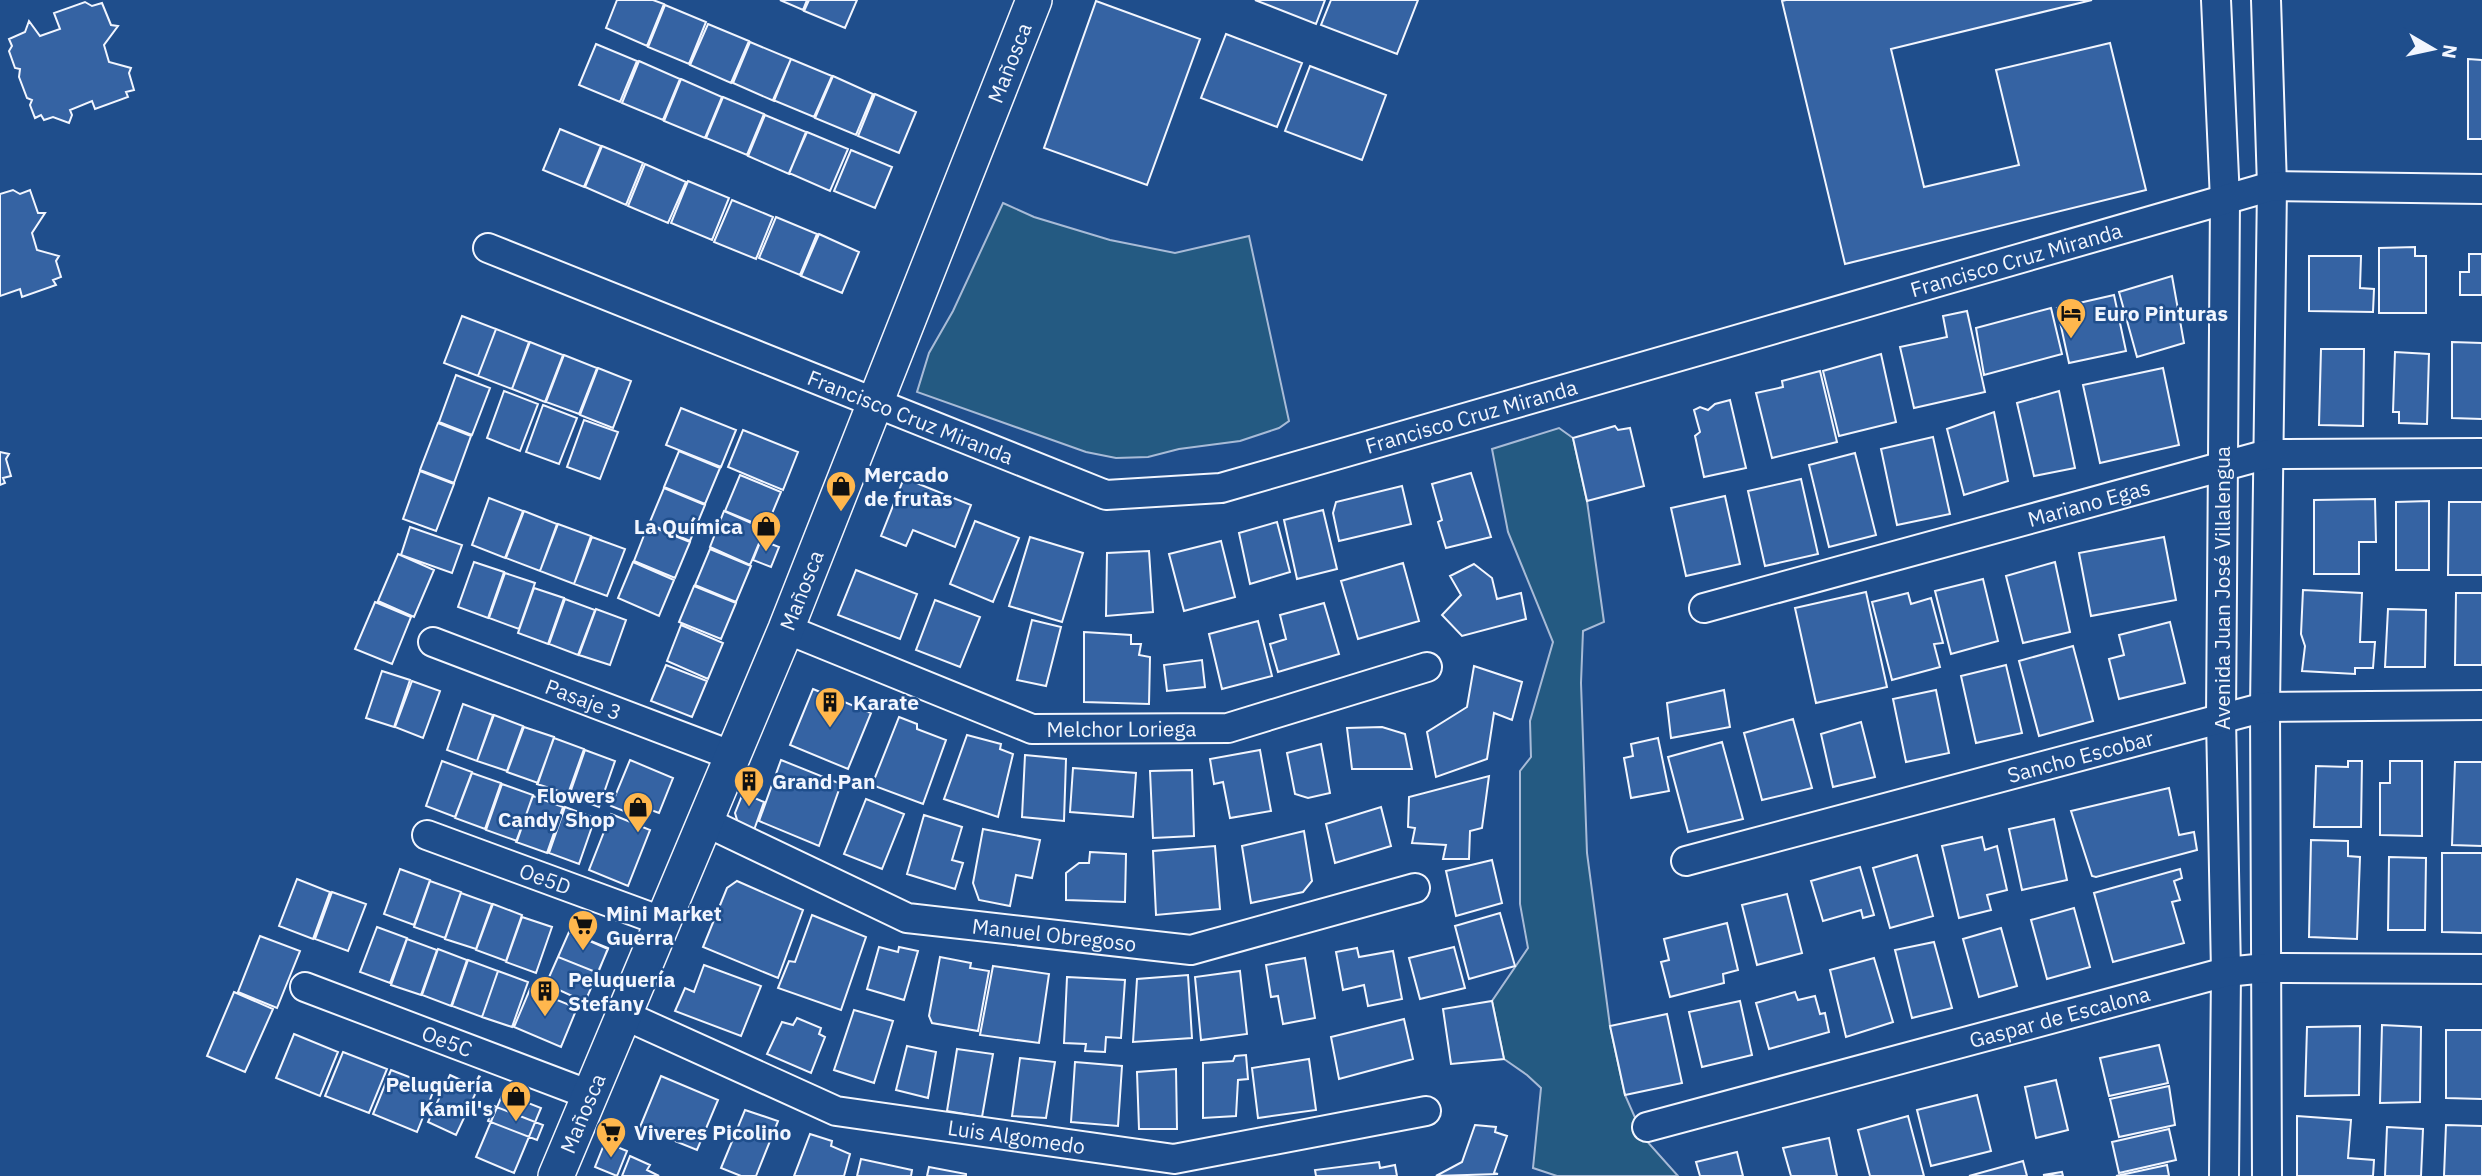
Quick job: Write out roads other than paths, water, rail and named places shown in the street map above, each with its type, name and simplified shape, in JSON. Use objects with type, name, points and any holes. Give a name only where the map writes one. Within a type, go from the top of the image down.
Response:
[{"type":"street","name":"Mañosca","points":[[556,1176],[786,629],[1034,0]]},
{"type":"street","name":"Avenida Juan José Villalengua","points":[[2216,0],[2225,200],[2221,718],[2226,972],[2224,1176]]},
{"type":"street","name":"Avenida Juan José Villalengua","points":[[2266,0],[2272,186],[2265,707],[2267,1176]]},
{"type":"street","name":"Francisco Cruz Miranda","points":[[488,248],[1105,495],[1222,488],[2272,186],[2482,189]]},
{"type":"street","name":"Mariano Egas","points":[[1704,608],[2268,454],[2482,453]]},
{"type":"street","name":"Melchor Loriega","points":[[786,629],[1032,729],[1228,728],[1427,667]]},
{"type":"street","name":"Pasaje 3","points":[[433,642],[733,756]]},
{"type":"street","name":"Sancho Escobar","points":[[1686,861],[2265,707],[2482,705]]},
{"type":"street","name":"Manuel Obregoso","points":[[706,822],[907,918],[1191,950],[1415,888]]},
{"type":"street","name":"Oe5D","points":[[427,835],[664,922]]},
{"type":"street","name":"Gaspar de Escalona","points":[[1647,1127],[2226,972],[2266,968],[2482,969]]},
{"type":"street","name":"Oe5C","points":[[305,986],[590,1095]]},
{"type":"street","name":"Luis Algomedo","points":[[624,1015],[836,1111],[1174,1159],[1426,1111]]},
{"type":"place","name":"Euro Pinturas","points":[[2071,340]]},
{"type":"place","name":"Mercado de frutas","points":[[841,513]]},
{"type":"place","name":"La Química","points":[[766,553]]},
{"type":"place","name":"Karate","points":[[830,729]]},
{"type":"place","name":"Grand Pan","points":[[749,808]]},
{"type":"place","name":"Flowers Candy Shop","points":[[638,834]]},
{"type":"place","name":"Mini Market Guerra","points":[[583,952]]},
{"type":"place","name":"Peluquería Stefany","points":[[545,1018]]},
{"type":"place","name":"Peluquería Kamil's","points":[[516,1123]]},
{"type":"place","name":"Viveres Picolino","points":[[611,1159]]}]
